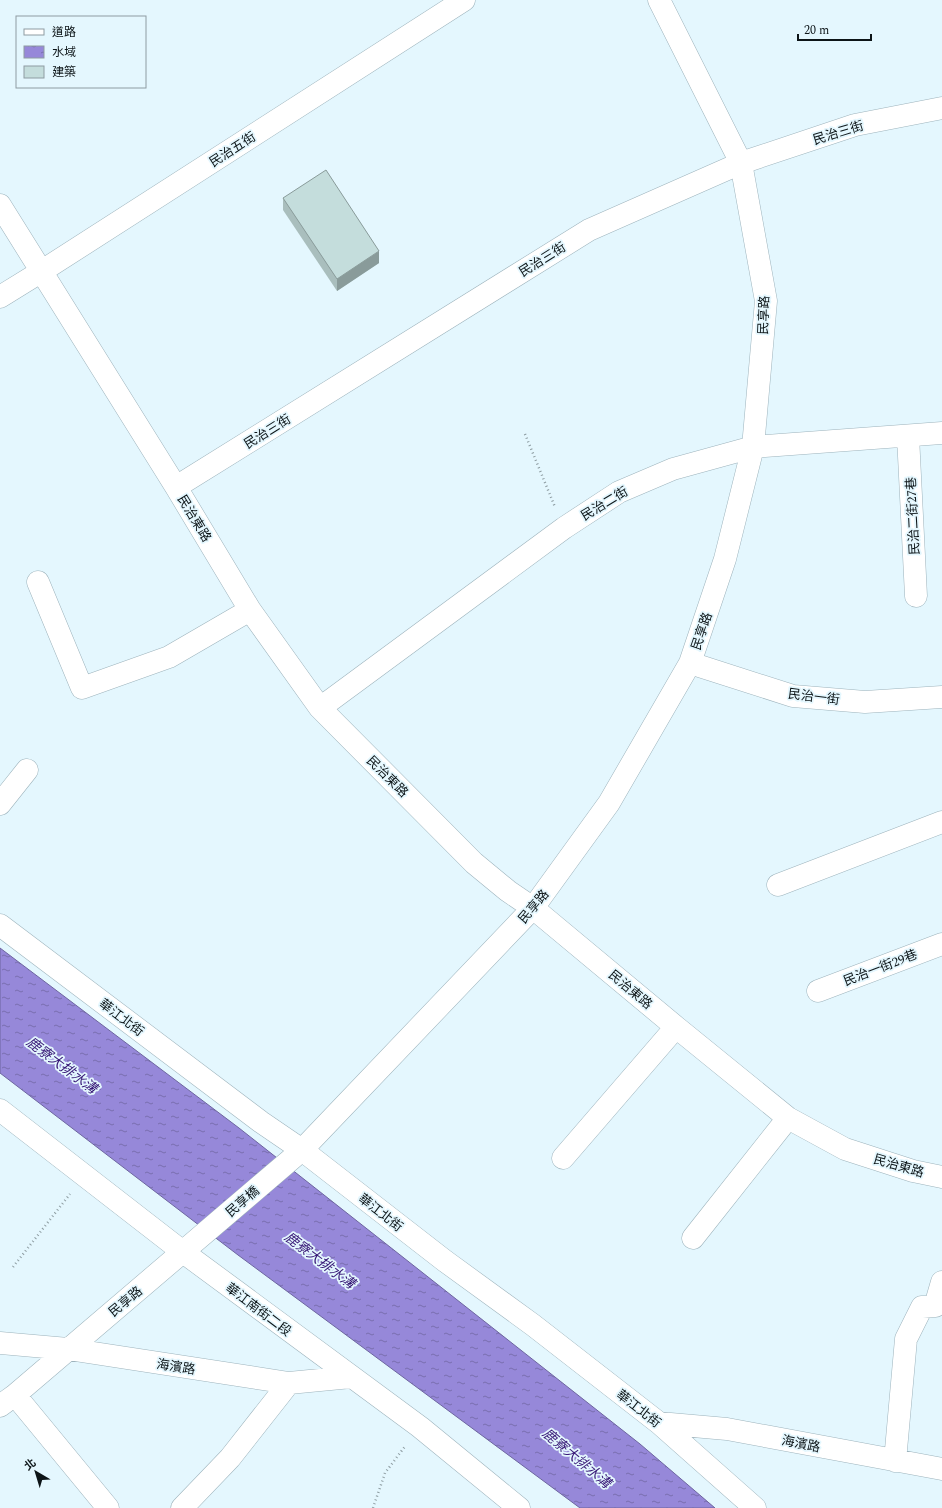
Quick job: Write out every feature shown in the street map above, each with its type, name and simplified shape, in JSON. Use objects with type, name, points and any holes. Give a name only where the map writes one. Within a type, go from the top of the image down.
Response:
[{"type":"street","name":"民治五街","points":[[0,297],[464,0]]},
{"type":"street","name":"民享路","points":[[302,1150],[534,908],[609,803],[690,663],[725,559],[753,448],[766,301],[741,163],[659,0]]},
{"type":"street","name":"民治三街","points":[[176,487],[589,230],[741,163],[855,125],[942,108]]},
{"type":"street","name":"民治東路","points":[[0,204],[176,487],[250,610],[320,708],[474,863],[508,891],[534,908],[676,1027],[788,1118],[845,1148],[913,1171],[942,1177]]},
{"type":"street","name":"民治二街","points":[[320,708],[564,528],[619,492],[673,469],[753,448],[942,433]]},
{"type":"street","name":"民治二街27巷","points":[[908,436],[916,596]]},
{"type":"street","points":[[38,582],[82,688],[169,657],[250,610]]},
{"type":"street","name":"民治一街","points":[[690,663],[793,696],[865,702],[942,697]]},
{"type":"street","points":[[0,804],[27,770]]},
{"type":"street","points":[[778,885],[942,822]]},
{"type":"street","name":"華江北街","points":[[0,925],[261,1122],[302,1150],[444,1261],[533,1325],[659,1422],[755,1508]]},
{"type":"street","name":"民治一街29巷","points":[[818,991],[942,944]]},
{"type":"street","points":[[563,1158],[676,1027]]},
{"type":"street","name":"華江南街二段","points":[[0,1110],[183,1252],[420,1428],[518,1508]]},
{"type":"street","points":[[693,1238],[788,1118]]},
{"type":"street","name":"民享橋","points":[[183,1252],[302,1150]]},
{"type":"street","name":"民享路","points":[[8,1401],[183,1252]]},
{"type":"street","points":[[895,1461],[906,1339],[922,1307],[935,1306],[942,1282]]},
{"type":"street","name":"海濱路","points":[[0,1342],[68,1349],[289,1383],[352,1377]]},
{"type":"street","points":[[182,1508],[230,1458],[289,1383]]},
{"type":"street","points":[[8,1401],[108,1508]]},
{"type":"street","name":"海濱路","points":[[659,1422],[727,1429],[942,1469]]},
{"type":"path","points":[[525,434],[564,528]]},
{"type":"path","points":[[12,1267],[85,1176]]},
{"type":"path","points":[[373,1508],[385,1473],[420,1428]]},
{"type":"water","name":"鹿寮大排水溝","points":[[0,948],[239,1128],[640,1444],[715,1508],[580,1508],[238,1255],[0,1073]]},
{"type":"building","points":[[326,170],[379,251],[337,279],[283,198]]}]
